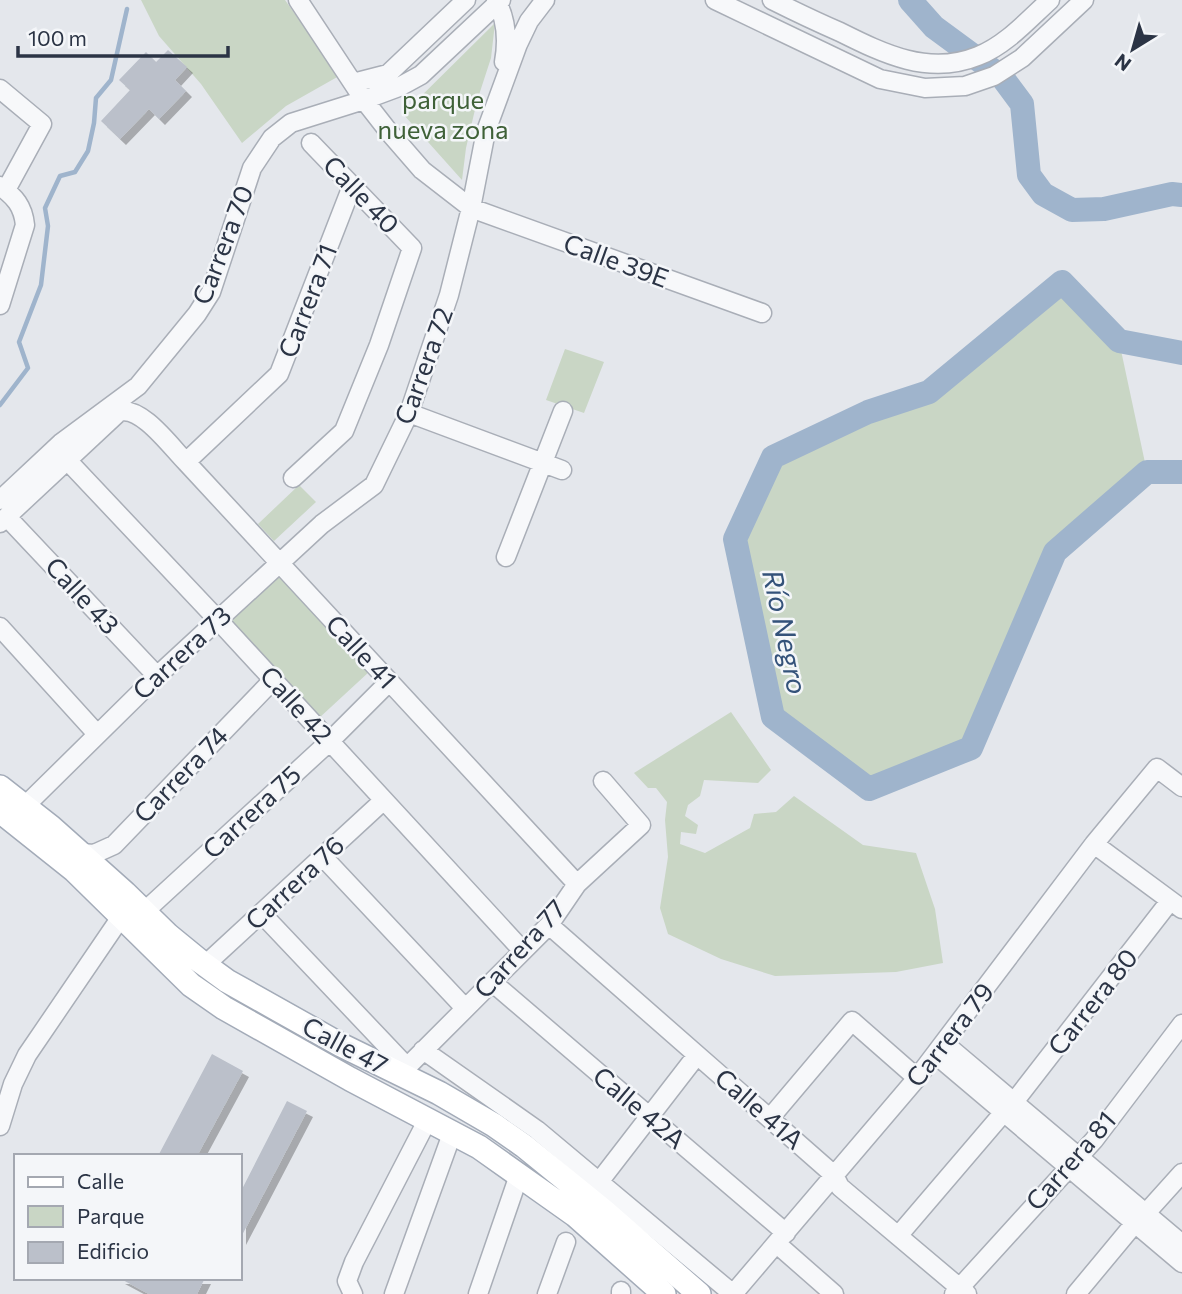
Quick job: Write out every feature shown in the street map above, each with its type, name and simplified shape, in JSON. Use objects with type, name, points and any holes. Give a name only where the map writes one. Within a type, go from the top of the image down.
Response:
[{"type":"main road","name":"Calle 47","points":[[0,787],[81,853],[168,935],[227,981],[276,1009],[404,1072],[494,1125],[593,1190],[699,1294]]},
{"type":"main road","name":"Calle 47","points":[[0,811],[74,870],[174,971],[224,1008],[479,1147],[575,1215],[664,1294]]},
{"type":"street","name":"Calle 39E","points":[[298,0],[364,100],[422,170],[471,208],[762,313]]},
{"type":"street","points":[[353,83],[388,74],[466,0]]},
{"type":"street","points":[[497,100],[529,21],[545,0]]},
{"type":"street","points":[[715,0],[880,79],[925,88],[965,86],[994,76],[1021,58],[1084,0]]},
{"type":"street","points":[[772,0],[887,55],[911,62],[947,64],[978,56],[1009,38],[1050,0]]},
{"type":"street","points":[[497,100],[507,42],[498,1]]},
{"type":"street","name":"Carrera 70","points":[[2,513],[61,443],[138,386],[192,322],[211,292],[252,168],[272,138],[291,123],[364,100],[399,87],[421,75],[498,1]]},
{"type":"street","points":[[0,89],[42,124],[3,188],[17,200],[24,211],[25,225],[4,278],[0,305]]},
{"type":"street","name":"Carrera 72","points":[[345,506],[360,498],[374,485],[409,413],[449,295],[471,208],[486,131],[497,100]]},
{"type":"street","name":"Calle 40","points":[[311,143],[412,248]]},
{"type":"street","name":"Carrera 71","points":[[186,462],[279,374],[352,186]]},
{"type":"street","name":"Carrera 72","points":[[293,478],[344,431],[379,345],[412,248]]},
{"type":"street","points":[[138,386],[145,419]]},
{"type":"street","points":[[2,513],[119,412],[131,411],[145,419]]},
{"type":"street","points":[[506,558],[563,411]]},
{"type":"street","points":[[409,413],[562,470]]},
{"type":"street","name":"Calle 41","points":[[145,419],[577,884]]},
{"type":"street","name":"Calle 42","points":[[66,460],[218,620],[523,951]]},
{"type":"street","name":"Carrera 73","points":[[25,806],[157,676],[345,506]]},
{"type":"street","name":"Calle 43","points":[[2,513],[157,676]]},
{"type":"street","points":[[260,543],[275,547],[300,544]]},
{"type":"street","points":[[0,628],[97,734]]},
{"type":"street","name":"Carrera 74","points":[[81,853],[94,854],[114,845],[273,680]]},
{"type":"street","name":"Carrera 75","points":[[145,911],[329,742],[389,682]]},
{"type":"street","name":"Carrera 79","points":[[733,1294],[940,1050],[1094,845],[1157,768],[1182,787]]},
{"type":"street","name":"Carrera 77","points":[[404,1072],[549,925],[577,884],[641,825],[603,781]]},
{"type":"street","name":"Carrera 76","points":[[205,965],[384,800]]},
{"type":"street","points":[[1094,845],[1176,905]]},
{"type":"street","points":[[323,857],[466,1008]]},
{"type":"street","name":"Carrera 80","points":[[898,1236],[1176,905]]},
{"type":"street","points":[[262,914],[404,1072]]},
{"type":"street","points":[[0,1126],[13,1084],[27,1055],[121,917]]},
{"type":"street","name":"Calle 41A","points":[[549,925],[834,1175],[840,1187],[960,1292]]},
{"type":"street","name":"Calle 42A","points":[[492,982],[649,1116],[781,1239],[834,1294]]},
{"type":"street","points":[[770,1118],[852,1021],[917,1078]]},
{"type":"street","name":"Carrera 81","points":[[960,1292],[1094,1140],[1182,1024]]},
{"type":"street","name":"Calle 47","points":[[423,1050],[537,1130],[593,1190],[733,1294]]},
{"type":"street","points":[[940,1050],[1141,1218],[1182,1263]]},
{"type":"street","points":[[593,1190],[697,1055]]},
{"type":"street","points":[[353,1294],[347,1281],[354,1262],[428,1119]]},
{"type":"street","points":[[396,1290],[453,1132]]},
{"type":"street","points":[[1076,1294],[1182,1173]]},
{"type":"street","points":[[478,1294],[519,1175]]},
{"type":"street","points":[[1141,1218],[1182,1244]]},
{"type":"street","points":[[547,1294],[566,1242]]},
{"type":"green space","points":[[141,0],[285,0],[339,76],[286,106],[242,143],[201,84],[159,36]]},
{"type":"green space","name":"parque nueva zona","points":[[495,23],[491,58],[477,101],[462,180],[403,114]]},
{"type":"green space","points":[[1062,282],[1119,341],[1147,472],[1055,552],[971,748],[869,789],[773,717],[735,539],[773,457],[868,412],[929,392]]},
{"type":"green space","points":[[565,349],[604,362],[584,413],[546,400]]},
{"type":"green space","points":[[299,485],[316,502],[274,541],[258,524]]},
{"type":"green space","points":[[281,575],[370,671],[318,719],[229,623]]},
{"type":"green space","points":[[731,712],[771,770],[758,783],[704,780],[700,796],[688,805],[685,816],[698,825],[696,834],[681,832],[680,844],[705,853],[750,828],[754,814],[776,812],[794,796],[863,845],[916,853],[935,909],[943,963],[896,972],[775,976],[721,959],[668,934],[660,908],[668,857],[665,820],[667,802],[656,788],[648,788],[634,773]]},
{"type":"building","points":[[168,50],[187,67],[175,80],[186,91],[159,119],[149,109],[120,139],[101,121],[130,90],[119,80],[146,52],[156,62]]},
{"type":"building","points":[[212,1054],[243,1071],[198,1154],[159,1154]]},
{"type":"building","points":[[287,1101],[307,1111],[242,1235],[242,1189]]},
{"type":"building","points":[[123,1280],[204,1280],[197,1294],[149,1294]]},
{"type":"waterway","name":"Río Negro","points":[[910,0],[934,27],[1002,77],[1022,104],[1029,175],[1043,194],[1072,210],[1104,209],[1172,194],[1182,195]]},
{"type":"waterway","points":[[0,405],[28,368],[19,342],[41,285],[48,226],[45,208],[60,176],[75,172],[88,151],[96,98],[111,80],[127,9]]},
{"type":"waterway","name":"Río Negro","points":[[1182,353],[1119,341],[1062,282],[929,392],[868,412],[773,457],[735,539],[773,717],[869,789],[971,748],[1055,552],[1147,472],[1182,472]]}]
